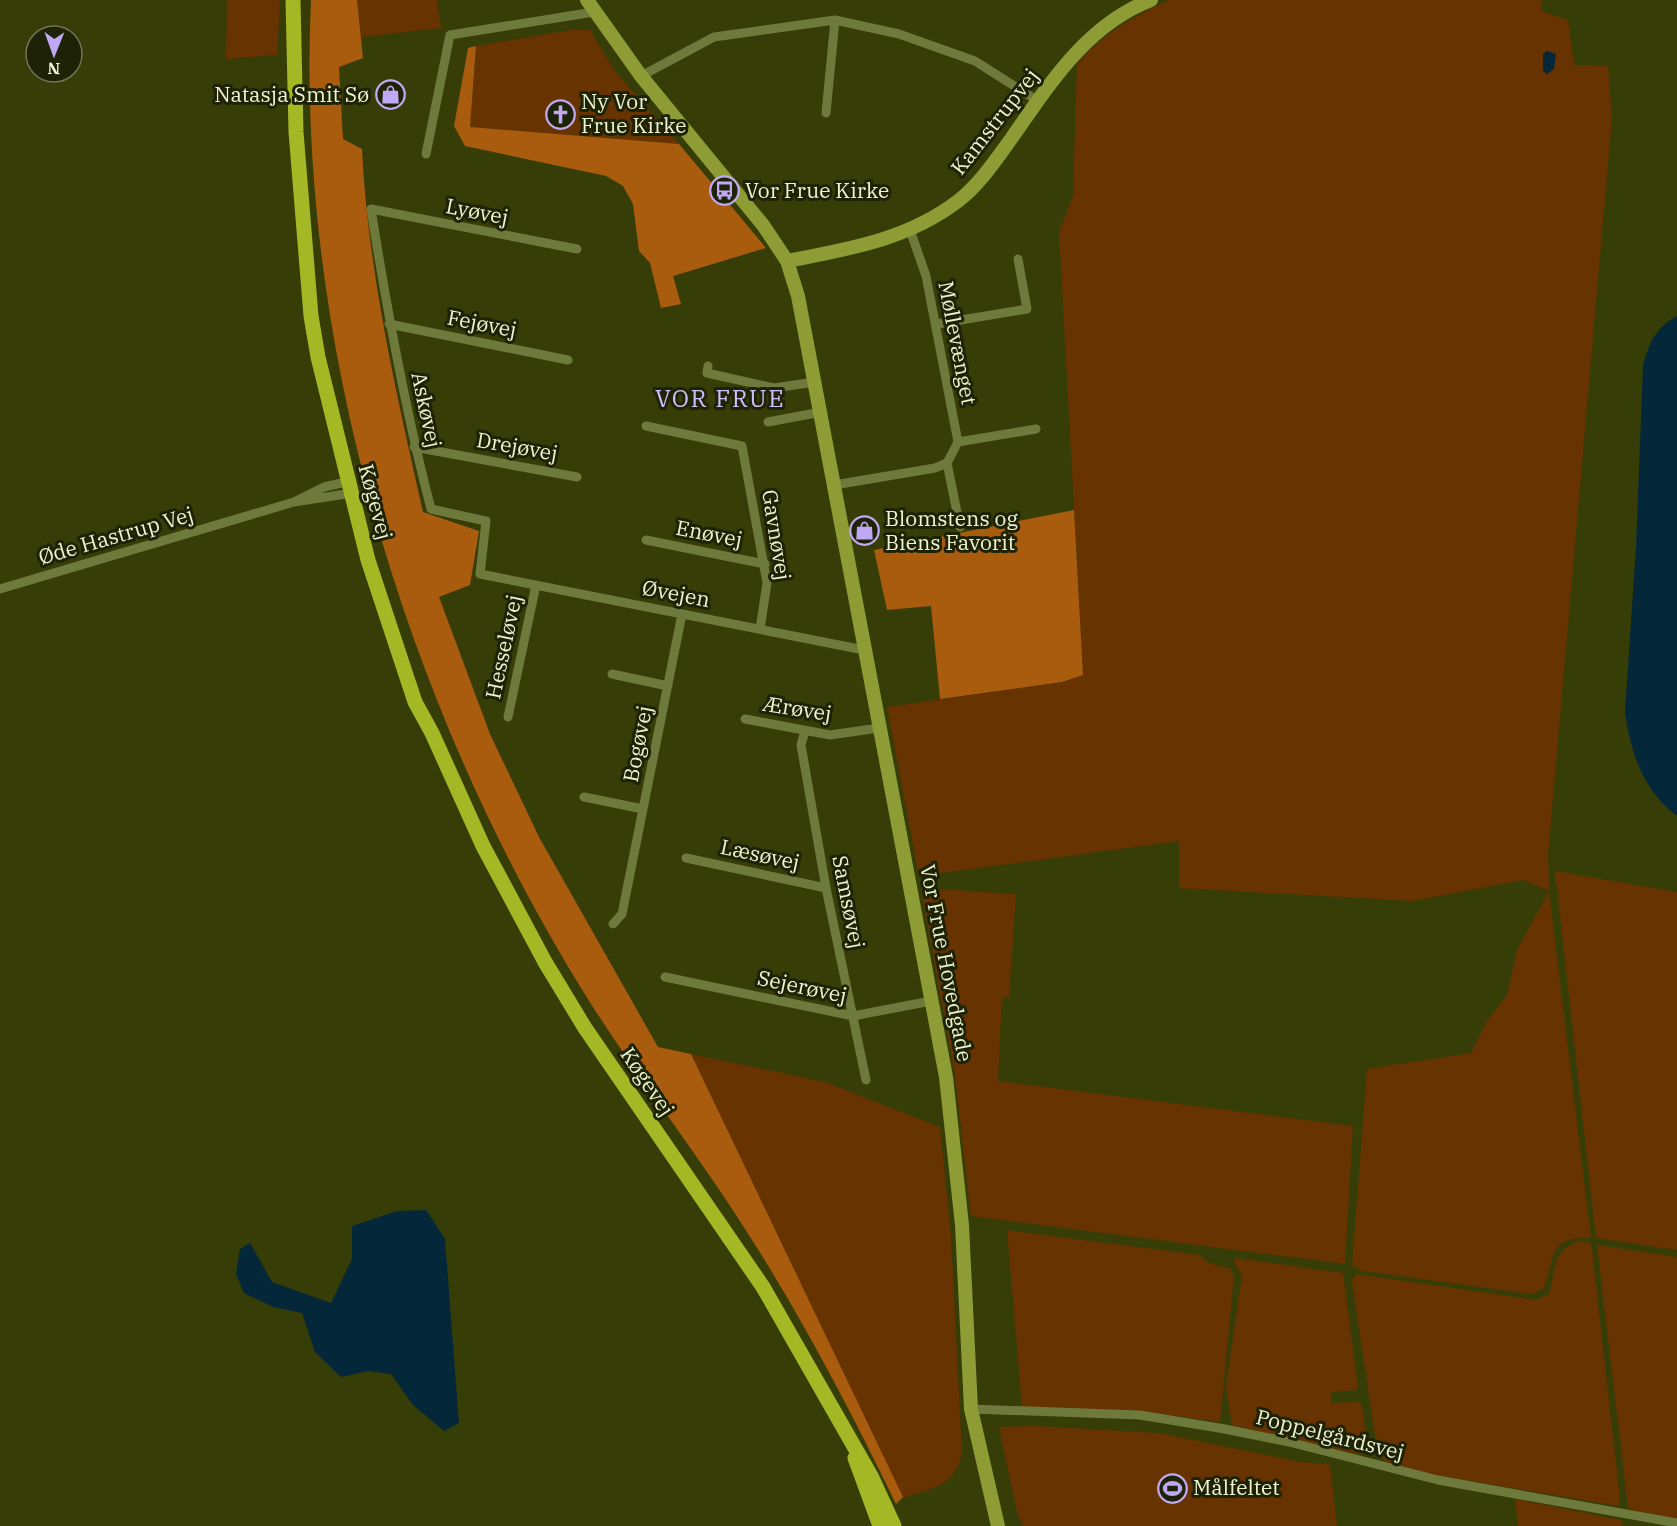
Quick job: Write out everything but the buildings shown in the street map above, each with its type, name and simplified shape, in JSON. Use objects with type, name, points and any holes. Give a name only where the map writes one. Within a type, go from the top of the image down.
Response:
[{"type":"main road","name":"Køgevej","points":[[293,0],[296,132],[309,273],[351,485],[432,733],[483,846],[545,962],[585,1028],[763,1287],[872,1476],[894,1526]]},
{"type":"main road","name":"Køgevej","points":[[851,1443],[860,1479],[880,1526]]},
{"type":"street","name":"Kamstrupvej","points":[[787,261],[861,247],[910,230],[946,210],[978,182],[1080,47],[1114,19],[1151,0]]},
{"type":"street","points":[[426,154],[450,35],[591,6]]},
{"type":"street","name":"Vor Frue Hovedgade","points":[[591,6],[640,76],[763,225],[787,261],[798,296],[946,1077],[962,1225],[971,1409],[998,1526]]},
{"type":"street","points":[[640,76],[714,37],[835,20],[899,34],[975,61],[1038,101]]},
{"type":"street","points":[[826,113],[835,20]]},
{"type":"street","name":"Lyøvej","points":[[371,209],[577,249]]},
{"type":"street","name":"Askøvej","points":[[371,209],[389,324],[414,447],[431,510],[486,521],[480,574]]},
{"type":"street","name":"Møllevænget","points":[[910,230],[926,276],[958,442]]},
{"type":"street","points":[[936,324],[1027,309],[1018,259]]},
{"type":"street","name":"Fejøvej","points":[[389,324],[568,360]]},
{"type":"street","points":[[708,366],[707,374],[774,388],[815,382]]},
{"type":"street","points":[[768,422],[820,412]]},
{"type":"street","name":"Gavnøvej","points":[[646,426],[742,446],[765,564],[767,597],[760,629]]},
{"type":"street","points":[[960,527],[947,463],[958,442],[1036,429]]},
{"type":"street","name":"Drejøvej","points":[[414,447],[577,477]]},
{"type":"street","points":[[834,485],[935,468],[947,463]]},
{"type":"street","name":"Øde Hastrup Vej","points":[[0,589],[351,485]]},
{"type":"street","name":"Enøvej","points":[[646,540],[765,564]]},
{"type":"street","name":"Øvejen","points":[[480,574],[864,650]]},
{"type":"street","name":"Hesseløvej","points":[[508,717],[536,585]]},
{"type":"street","name":"Bogøvej","points":[[613,924],[622,914],[682,614]]},
{"type":"street","name":"Bogøvej","points":[[612,674],[668,686]]},
{"type":"street","name":"Ærøvej","points":[[745,719],[830,735],[879,728]]},
{"type":"street","name":"Samsøvej","points":[[805,731],[801,745],[826,888],[866,1080]]},
{"type":"street","name":"Bogøvej","points":[[584,797],[643,810]]},
{"type":"street","name":"Læsøvej","points":[[686,858],[826,888]]},
{"type":"street","name":"Sejerøvej","points":[[665,977],[853,1016],[932,1001]]},
{"type":"street","name":"Poppelgårdsvej","points":[[971,1409],[1140,1415],[1215,1427],[1289,1442],[1438,1480],[1677,1523]]},
{"type":"shaded area","points":[[227,0],[280,0],[277,55],[226,59]]},
{"type":"shaded area","points":[[311,0],[357,0],[363,58],[339,67],[343,139],[362,149],[370,241],[377,286],[393,377],[423,512],[479,531],[470,585],[439,597],[490,734],[539,837],[658,1047],[691,1054],[903,1497],[896,1504],[840,1394],[780,1285],[718,1189],[591,1004],[526,892],[468,773],[418,650],[376,522],[344,392],[322,261],[311,130]]},
{"type":"shaded area","points":[[357,0],[437,0],[441,28],[361,37]]},
{"type":"shaded area","points":[[1169,0],[1542,0],[1541,11],[1568,20],[1574,65],[1608,66],[1612,118],[1548,855],[1549,891],[1523,880],[1413,901],[1179,888],[1179,841],[919,876],[887,707],[1062,682],[1083,674],[1059,232],[1073,196],[1077,64],[1119,27]]},
{"type":"shaded area","points":[[571,30],[590,30],[614,70],[679,144],[470,127],[476,46]]},
{"type":"shaded area","points":[[476,46],[470,127],[679,144],[766,248],[673,276],[681,304],[661,308],[650,263],[639,251],[633,204],[623,186],[606,176],[465,146],[454,126],[468,48]]},
{"type":"shaded area","points":[[1074,510],[1083,675],[1062,682],[940,699],[931,606],[887,610],[874,550]]},
{"type":"shaded area","points":[[1555,871],[1677,892],[1677,1250],[1596,1238]]},
{"type":"shaded area","points":[[921,888],[1016,894],[1009,997],[1002,997],[998,1081],[1353,1126],[1345,1264],[971,1216],[955,1075]]},
{"type":"shaded area","points":[[1549,891],[1591,1238],[1566,1241],[1560,1245],[1552,1258],[1543,1289],[1532,1294],[1363,1271],[1352,1265],[1367,1069],[1471,1053],[1487,1021],[1507,995],[1517,950]]},
{"type":"shaded area","points":[[691,1054],[825,1082],[940,1127],[951,1236],[962,1454],[953,1474],[940,1485],[903,1498]]},
{"type":"shaded area","points":[[1007,1230],[1200,1255],[1209,1263],[1229,1268],[1234,1275],[1220,1422],[1140,1411],[1022,1407]]},
{"type":"shaded area","points":[[1580,1241],[1590,1243],[1592,1249],[1620,1499],[1618,1506],[1419,1472],[1386,1463],[1377,1449],[1352,1282],[1356,1274],[1536,1300],[1549,1294],[1559,1255]]},
{"type":"shaded area","points":[[1597,1245],[1677,1257],[1677,1520],[1634,1511],[1628,1507]]},
{"type":"shaded area","points":[[1236,1258],[1343,1273],[1358,1387],[1356,1390],[1331,1392],[1331,1403],[1359,1402],[1362,1406],[1368,1447],[1362,1455],[1232,1425],[1226,1386],[1242,1276],[1234,1262]]},
{"type":"shaded area","name":"Målfeltet","points":[[1035,1426],[1159,1433],[1301,1462],[1330,1464],[1337,1526],[1023,1526],[1017,1512],[999,1427]]},
{"type":"shaded area","points":[[1515,1499],[1621,1520],[1623,1526],[1518,1526]]},
{"type":"water","points":[[1547,51],[1556,54],[1554,69],[1547,74],[1543,71],[1543,54]]},
{"type":"water","points":[[1677,316],[1677,816],[1655,795],[1640,770],[1625,712],[1636,547],[1643,366],[1658,331]]},
{"type":"water","points":[[426,1210],[445,1239],[459,1423],[444,1431],[413,1405],[391,1374],[368,1371],[341,1377],[315,1352],[302,1313],[273,1307],[244,1293],[236,1274],[240,1249],[250,1243],[272,1282],[331,1303],[352,1259],[352,1226],[397,1211]]},
{"type":"place","name":"Natasja Smit Sø","points":[[390,95]]},
{"type":"place","name":"Ny Vor Frue Kirke","points":[[560,114]]},
{"type":"place","name":"Vor Frue Kirke","points":[[724,191]]},
{"type":"place","name":"Blomstens og Biens Favorit","points":[[864,531]]},
{"type":"place","name":"Målfeltet","points":[[1172,1488]]},
{"type":"district","name":"VOR FRUE","points":[[720,399]]}]
